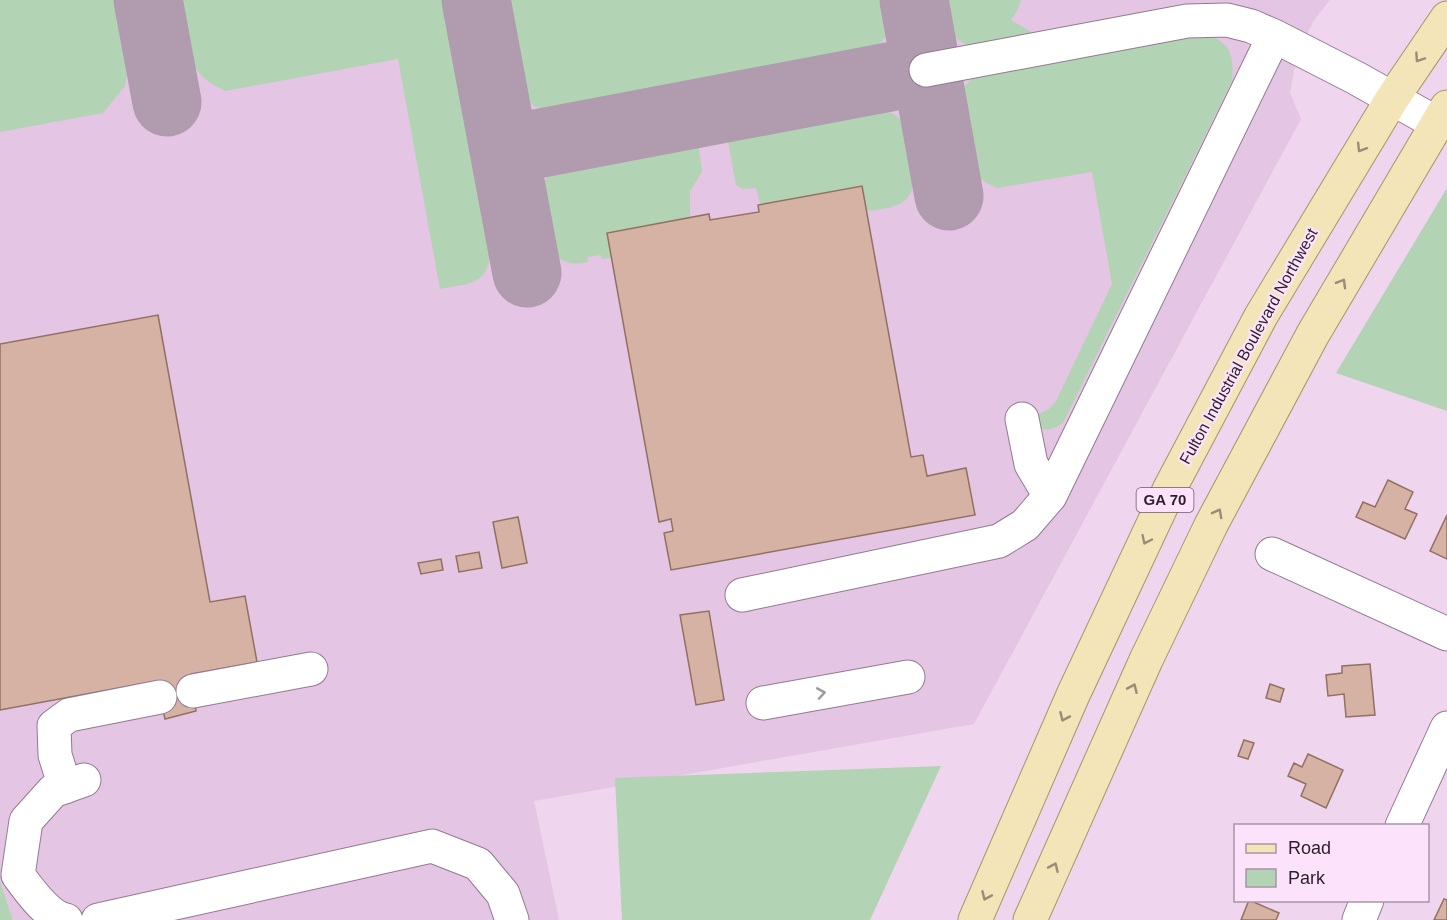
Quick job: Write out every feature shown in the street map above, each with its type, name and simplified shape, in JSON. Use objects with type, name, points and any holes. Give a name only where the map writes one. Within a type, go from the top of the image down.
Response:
[{"type":"main road","name":"Fulton Industrial Boulevard Northwest","points":[[975,920],[1073,695],[1170,488],[1261,316],[1392,99],[1447,18]]},
{"type":"main road","name":"GA 70","points":[[1030,920],[1146,660],[1211,525],[1313,333],[1442,115]]},
{"type":"street","points":[[926,70],[1187,21],[1227,20],[1274,36],[1392,99],[1442,115]]},
{"type":"street","points":[[742,595],[999,542],[1025,525],[1050,496],[1274,36]]},
{"type":"street","points":[[1022,419],[1031,464],[1050,496]]},
{"type":"street","points":[[1272,554],[1447,634]]},
{"type":"street","points":[[193,691],[311,669]]},
{"type":"street","points":[[763,703],[908,677]]},
{"type":"street","points":[[62,920],[33,896],[18,875],[27,821],[53,791],[74,783],[55,755],[54,726],[69,715],[160,697]]},
{"type":"street","points":[[1402,824],[1447,728]]},
{"type":"street","points":[[98,920],[432,846],[478,864],[503,894],[512,920]]},
{"type":"street","points":[[1359,920],[1366,902]]},
{"type":"shaded area","points":[[0,0],[1330,0],[1314,20],[1297,55],[1290,93],[1301,119],[974,724],[534,801],[559,920],[13,920],[0,881]]},
{"type":"green space","points":[[0,0],[117,0],[129,64],[125,86],[103,113],[0,132]]},
{"type":"green space","points":[[178,0],[445,0],[491,251],[486,271],[481,277],[468,284],[440,289],[398,59],[225,91],[205,79],[193,62],[186,42]]},
{"type":"green space","points":[[505,0],[885,0],[889,25],[886,36],[867,53],[551,110],[535,107],[523,96]]},
{"type":"green space","points":[[943,0],[1021,0],[1011,20],[1035,34],[968,46],[949,34]]},
{"type":"green space","points":[[1197,34],[1216,39],[1227,48],[1232,62],[1232,81],[1063,423],[1050,429],[1042,428],[1032,417],[1049,409],[1056,401],[1112,284],[1092,172],[997,188],[987,183],[977,175],[972,161],[962,111],[963,89],[978,74]]},
{"type":"green space","points":[[875,110],[889,112],[898,117],[905,126],[911,145],[914,169],[912,189],[901,204],[866,211],[862,186],[760,204],[756,188],[742,189],[736,185],[728,142],[732,136]]},
{"type":"green space","points":[[698,142],[702,171],[690,192],[690,218],[607,233],[611,258],[602,259],[601,255],[587,257],[588,262],[575,263],[564,261],[557,256],[549,241],[542,207],[542,187],[551,174],[564,167]]},
{"type":"green space","points":[[1447,188],[1447,411],[1336,373]]},
{"type":"green space","points":[[941,766],[870,920],[622,920],[615,778]]},
{"type":"green space","points":[[0,881],[13,920],[0,920]]},
{"type":"building","points":[[862,186],[911,457],[923,455],[927,476],[966,468],[975,515],[671,570],[664,533],[673,531],[671,519],[659,522],[607,233],[709,214],[710,220],[759,212],[758,205]]},
{"type":"building","points":[[158,315],[210,602],[245,596],[257,662],[191,674],[196,711],[165,719],[156,681],[0,710],[0,344]]},
{"type":"building","points":[[1388,480],[1413,492],[1405,509],[1417,514],[1405,539],[1356,517],[1363,502],[1375,507]]},
{"type":"building","points":[[1447,515],[1447,559],[1430,551]]},
{"type":"building","points":[[518,517],[527,563],[502,568],[493,522]]},
{"type":"building","points":[[479,552],[482,568],[459,572],[456,556]]},
{"type":"building","points":[[441,559],[443,570],[421,574],[418,563]]},
{"type":"building","points":[[709,611],[724,700],[696,705],[680,615]]},
{"type":"building","points":[[1370,664],[1375,715],[1346,717],[1344,694],[1328,696],[1326,675],[1342,673],[1342,666]]},
{"type":"building","points":[[1270,684],[1284,689],[1280,702],[1266,698]]},
{"type":"building","points":[[1244,740],[1254,743],[1248,759],[1238,756]]},
{"type":"building","points":[[1308,754],[1343,770],[1326,808],[1301,796],[1306,784],[1288,776],[1294,763],[1302,767]]},
{"type":"building","points":[[1444,899],[1447,900],[1447,920],[1434,920]]},
{"type":"building","points":[[1248,902],[1254,902],[1279,913],[1276,920],[1241,920]]},
{"type":"taxiway","points":[[148,0],[167,102]]},
{"type":"taxiway","points":[[476,0],[527,273]]},
{"type":"taxiway","points":[[914,0],[949,196]]},
{"type":"taxiway","points":[[504,150],[926,70]]}]
